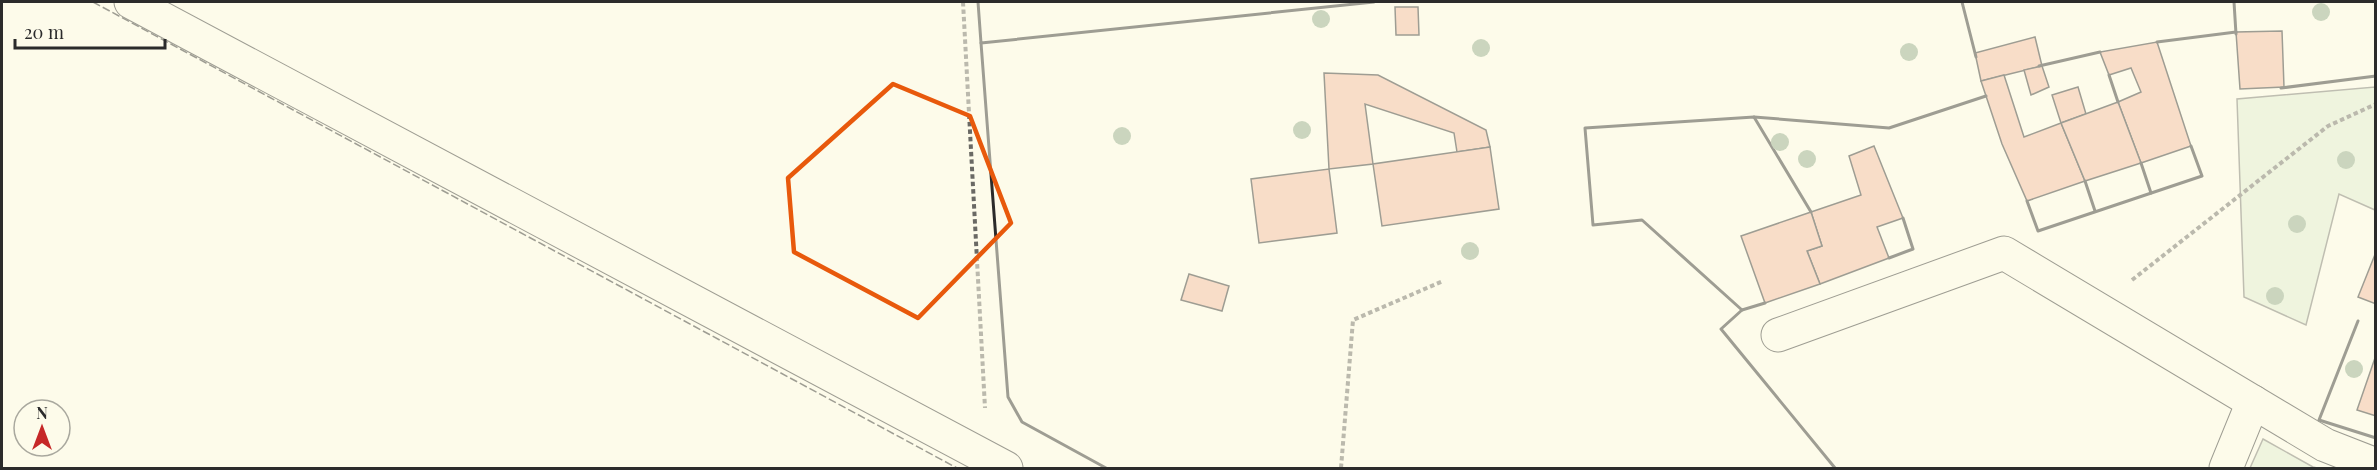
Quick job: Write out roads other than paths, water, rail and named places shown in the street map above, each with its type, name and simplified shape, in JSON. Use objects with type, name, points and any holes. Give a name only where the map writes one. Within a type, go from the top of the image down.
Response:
[{"type":"street","points":[[131,2],[996,464]]},
{"type":"street","points":[[1778,335],[2004,253],[2325,444],[2376,465]]},
{"type":"street","points":[[2226,468],[2253,402]]}]
